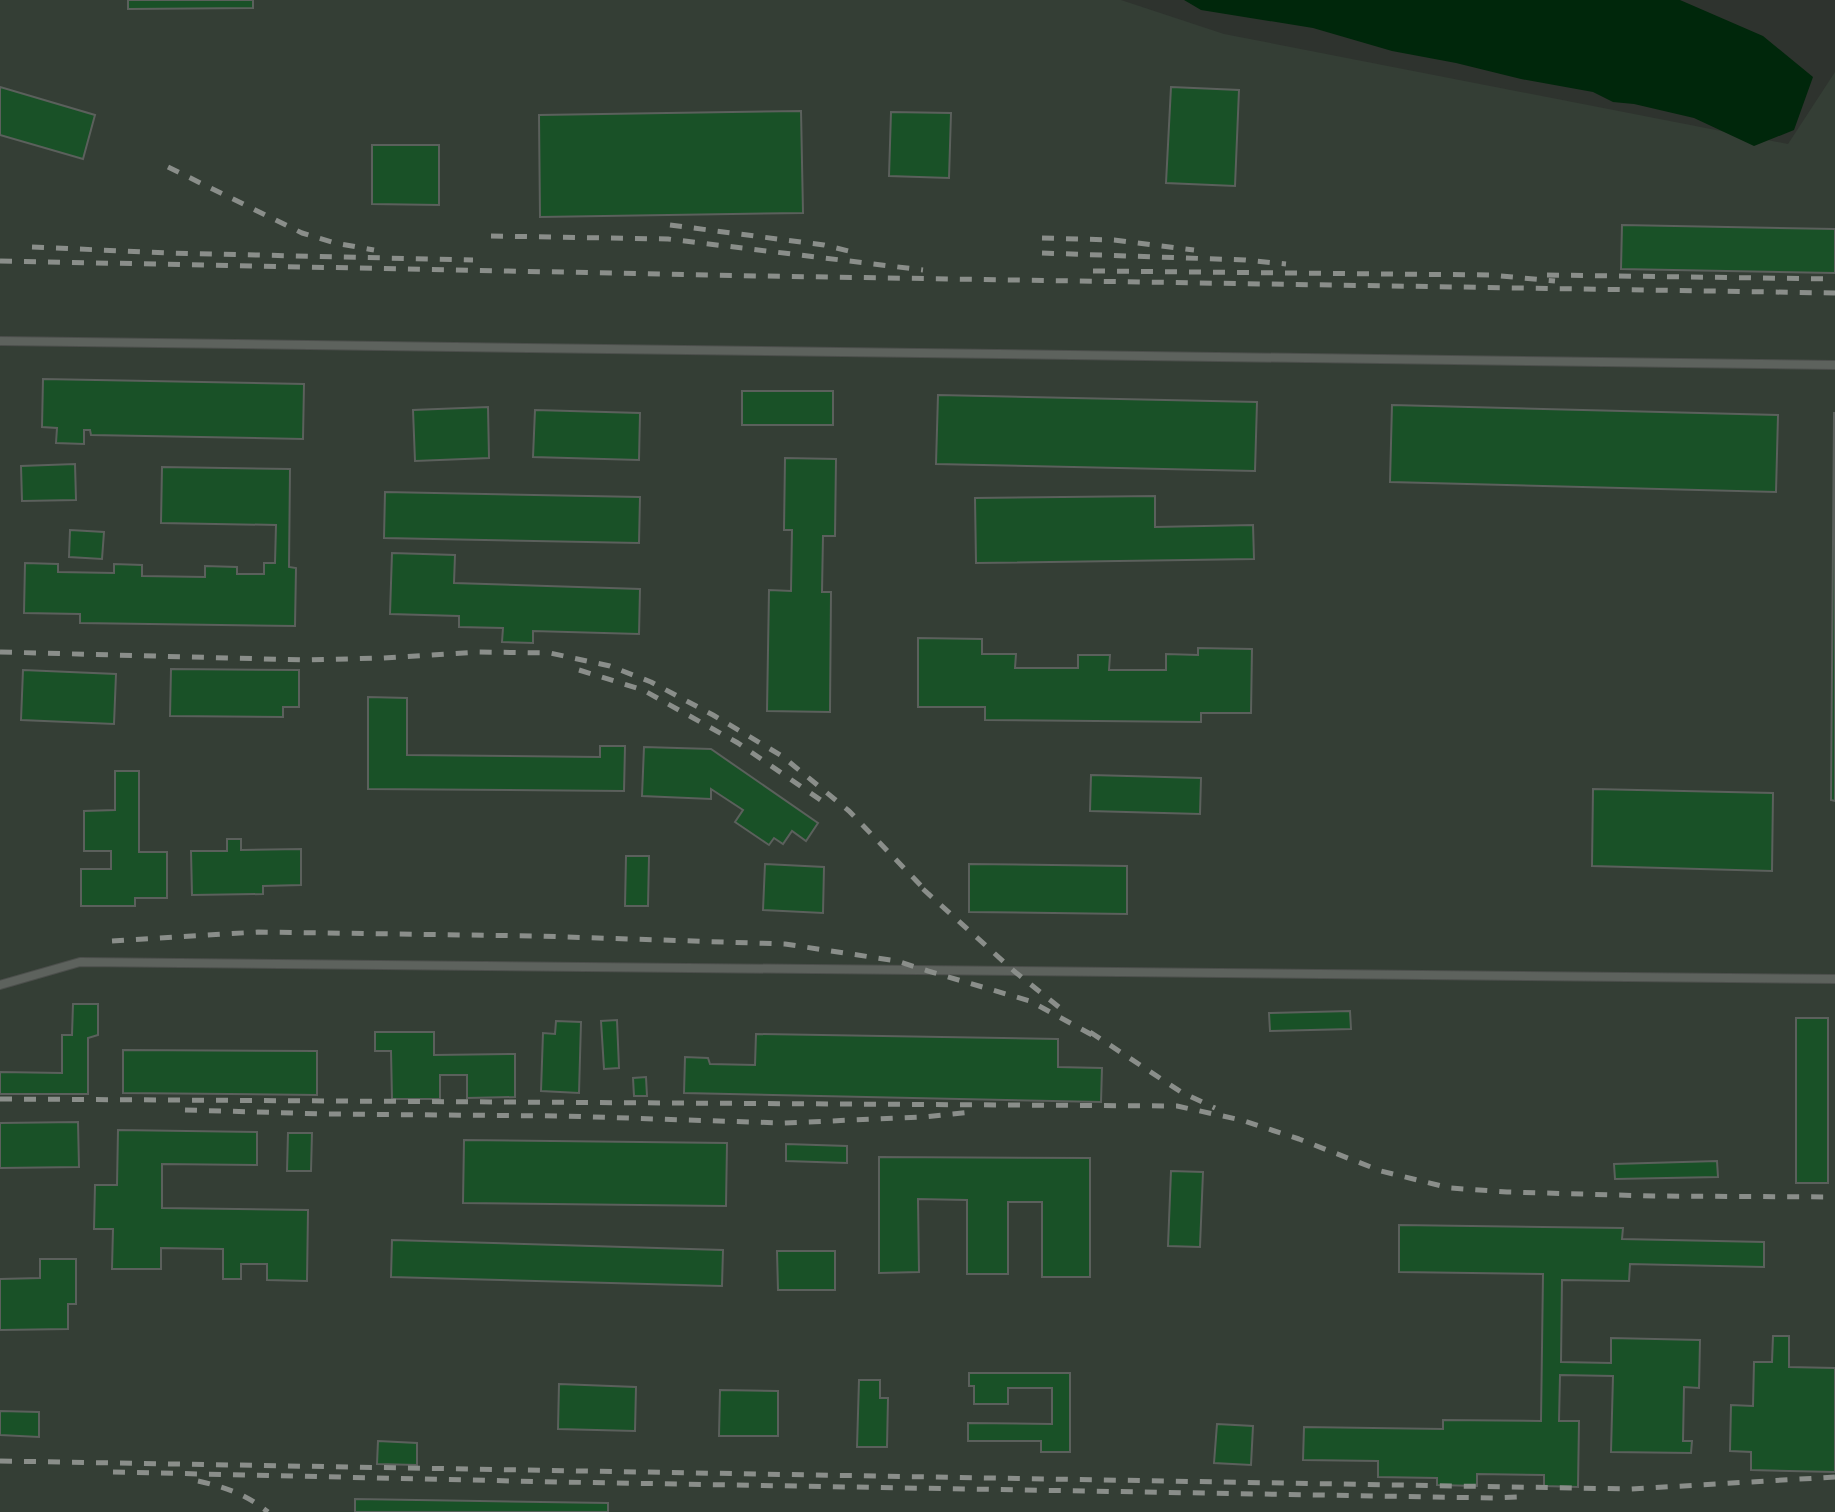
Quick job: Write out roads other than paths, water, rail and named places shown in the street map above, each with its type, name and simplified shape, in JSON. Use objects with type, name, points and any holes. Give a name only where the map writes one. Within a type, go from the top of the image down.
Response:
[{"type":"lane","points":[[0,341],[1835,365]]},
{"type":"lane","points":[[0,985],[80,962],[1835,979]]},
{"type":"railway","points":[[168,167],[302,233],[335,243],[374,250]]},
{"type":"railway","points":[[670,225],[824,245],[857,253]]},
{"type":"railway","points":[[491,236],[668,239],[923,270]]},
{"type":"railway","points":[[1042,238],[1114,240],[1194,250]]},
{"type":"railway","points":[[32,247],[473,260]]},
{"type":"railway","points":[[1042,253],[1245,260],[1286,264]]},
{"type":"railway","points":[[0,261],[1835,293]]},
{"type":"railway","points":[[1093,271],[1491,275],[1555,281]]},
{"type":"railway","points":[[1547,275],[1835,279]]},
{"type":"railway","points":[[0,652],[307,660],[478,652],[550,653],[610,666],[651,682],[782,756],[849,811],[929,894]]},
{"type":"railway","points":[[579,670],[643,690],[738,743],[822,801]]},
{"type":"railway","points":[[923,889],[1014,971],[1065,1012]]},
{"type":"railway","points":[[112,941],[258,932],[537,936],[785,944],[897,961],[1030,1001],[1096,1037]]},
{"type":"railway","points":[[1090,1032],[1181,1092],[1215,1108]]},
{"type":"railway","points":[[0,1099],[1177,1106],[1241,1120],[1381,1171],[1450,1188],[1654,1196],[1835,1197]]},
{"type":"railway","points":[[185,1110],[562,1116],[783,1123],[924,1117],[972,1112]]},
{"type":"railway","points":[[0,1461],[1631,1489],[1835,1477]]},
{"type":"railway","points":[[113,1472],[1519,1497]]},
{"type":"railway","points":[[198,1481],[235,1492],[268,1512]]}]
